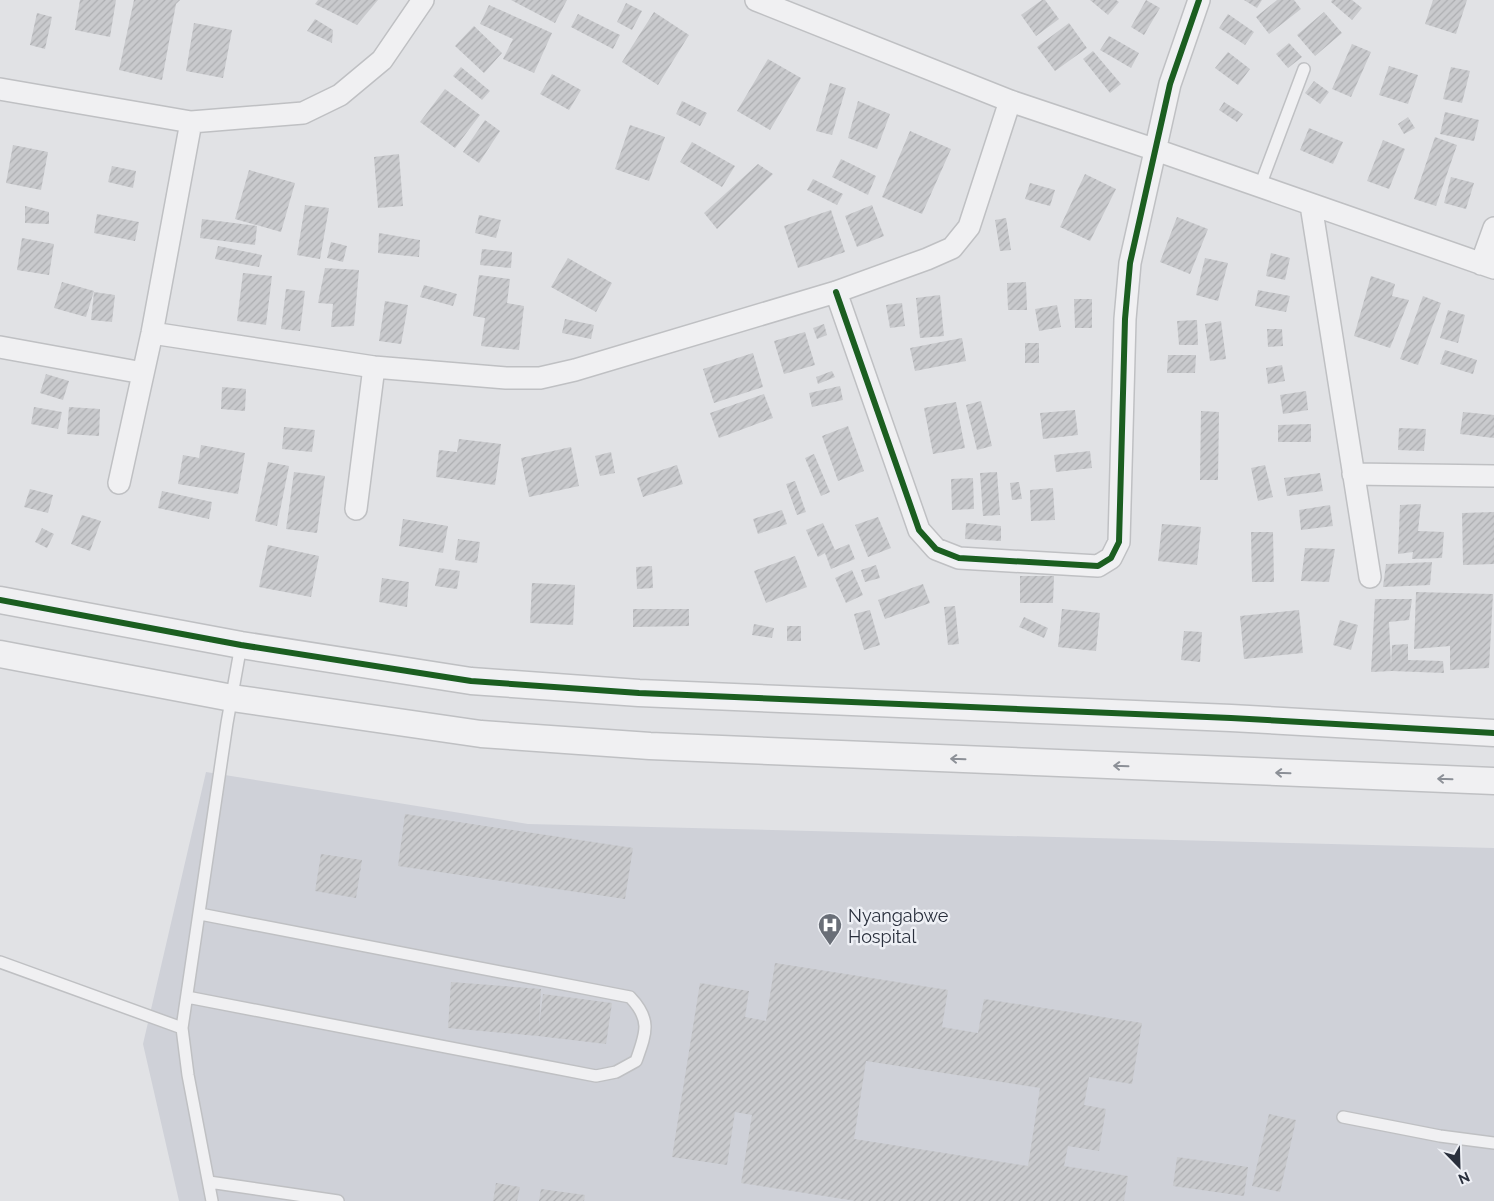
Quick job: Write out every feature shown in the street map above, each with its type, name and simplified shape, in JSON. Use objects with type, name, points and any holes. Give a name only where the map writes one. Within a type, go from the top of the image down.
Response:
[{"type":"street","points":[[0,89],[191,122],[303,113],[340,95],[382,60],[423,0]]},
{"type":"street","points":[[756,0],[1010,101],[1488,266],[1494,228]]},
{"type":"street","points":[[836,292],[919,530],[936,549],[959,558],[1098,566],[1111,558],[1119,542],[1125,319],[1130,263],[1170,84],[1199,0]]},
{"type":"street","points":[[152,333],[374,367],[506,378],[540,378],[575,370],[836,292],[952,248],[969,227],[1010,101]]},
{"type":"street","points":[[119,483],[152,333],[191,122]]},
{"type":"street","points":[[1311,205],[1370,577]]},
{"type":"street","points":[[0,347],[143,373]]},
{"type":"street","points":[[356,509],[374,367]]},
{"type":"street","points":[[1353,474],[1494,476]]},
{"type":"street","points":[[0,600],[241,645],[471,681],[620,692],[1231,718],[1494,733]]},
{"type":"street","points":[[0,654],[232,698],[481,734],[650,746],[1494,781]]},
{"type":"lane","points":[[1260,186],[1304,69]]},
{"type":"lane","points":[[212,1201],[188,1075],[182,1028],[241,645]]},
{"type":"lane","points":[[187,997],[596,1076],[616,1072],[636,1061],[643,1043],[646,1019],[639,1006],[630,997],[200,914]]},
{"type":"lane","points":[[0,962],[182,1028]]},
{"type":"lane","points":[[1343,1117],[1440,1136],[1494,1143]]},
{"type":"lane","points":[[209,1182],[338,1201]]},
{"type":"shaded area","name":"Nyangabwe Hospital","points":[[206,772],[528,824],[1494,848],[1494,1201],[179,1201],[143,1044]]},
{"type":"building","points":[[80,0],[116,0],[110,37],[75,30]]},
{"type":"building","points":[[134,0],[180,0],[176,4],[162,80],[119,70]]},
{"type":"building","points":[[318,0],[378,0],[357,25],[315,4]]},
{"type":"building","points":[[511,0],[567,0],[555,23]]},
{"type":"building","points":[[1042,0],[1045,0],[1059,19],[1036,36],[1021,15]]},
{"type":"building","points":[[1090,0],[1116,0],[1119,2],[1108,15]]},
{"type":"building","points":[[1146,0],[1160,8],[1144,35],[1131,27]]},
{"type":"building","points":[[1244,0],[1262,0],[1257,8]]},
{"type":"building","points":[[1277,0],[1294,0],[1301,9],[1269,34],[1256,17]]},
{"type":"building","points":[[1332,0],[1352,0],[1362,8],[1352,20],[1331,2]]},
{"type":"building","points":[[1433,0],[1467,0],[1456,34],[1425,24]]},
{"type":"building","points":[[626,3],[642,11],[632,30],[617,22]]},
{"type":"building","points":[[489,5],[552,33],[534,73],[503,59],[513,39],[480,24]]},
{"type":"building","points":[[654,12],[689,35],[658,85],[622,62]]},
{"type":"building","points":[[1324,12],[1342,33],[1315,56],[1297,35]]},
{"type":"building","points":[[37,13],[52,17],[45,49],[30,45]]},
{"type":"building","points":[[578,14],[620,35],[613,49],[571,27]]},
{"type":"building","points":[[1228,14],[1254,32],[1245,45],[1219,28]]},
{"type":"building","points":[[315,19],[333,30],[332,43],[307,31]]},
{"type":"building","points":[[194,23],[232,30],[223,78],[186,71]]},
{"type":"building","points":[[1069,23],[1087,48],[1055,71],[1037,47]]},
{"type":"building","points":[[474,26],[502,53],[484,73],[455,46]]},
{"type":"building","points":[[1109,36],[1139,53],[1131,68],[1100,50]]},
{"type":"building","points":[[1289,43],[1302,57],[1288,68],[1276,54]]},
{"type":"building","points":[[1352,44],[1371,52],[1351,97],[1332,89]]},
{"type":"building","points":[[1093,51],[1121,84],[1110,93],[1083,59]]},
{"type":"building","points":[[1228,52],[1250,69],[1238,85],[1215,68]]},
{"type":"building","points":[[768,59],[801,78],[770,130],[737,111]]},
{"type":"building","points":[[1389,66],[1418,75],[1408,104],[1379,95]]},
{"type":"building","points":[[461,67],[490,91],[482,100],[453,76]]},
{"type":"building","points":[[1451,67],[1470,71],[1462,103],[1443,99]]},
{"type":"building","points":[[552,74],[581,90],[569,110],[540,94]]},
{"type":"building","points":[[1314,81],[1329,92],[1320,104],[1305,93]]},
{"type":"building","points":[[830,83],[846,88],[832,135],[816,131]]},
{"type":"building","points":[[445,89],[480,115],[455,148],[420,122]]},
{"type":"building","points":[[682,101],[707,113],[700,126],[676,114]]},
{"type":"building","points":[[858,101],[890,114],[877,149],[848,138]]},
{"type":"building","points":[[1224,102],[1243,114],[1237,122],[1219,110]]},
{"type":"building","points":[[1445,112],[1479,120],[1474,141],[1440,134]]},
{"type":"building","points":[[1408,117],[1415,128],[1404,134],[1398,124]]},
{"type":"building","points":[[485,120],[500,131],[479,163],[463,152]]},
{"type":"building","points":[[630,125],[665,137],[649,181],[615,169]]},
{"type":"building","points":[[1309,128],[1343,142],[1333,164],[1300,150]]},
{"type":"building","points":[[910,131],[951,149],[922,214],[882,197]]},
{"type":"building","points":[[1435,137],[1457,145],[1436,206],[1414,199]]},
{"type":"building","points":[[1383,140],[1405,149],[1389,189],[1367,181]]},
{"type":"building","points":[[692,142],[735,166],[722,187],[680,162]]},
{"type":"building","points":[[13,145],[48,152],[41,190],[6,183]]},
{"type":"building","points":[[399,154],[403,206],[378,208],[374,157]]},
{"type":"building","points":[[841,159],[876,176],[868,195],[832,177]]},
{"type":"building","points":[[758,164],[773,174],[717,229],[704,213]]},
{"type":"building","points":[[112,166],[136,171],[133,188],[108,182]]},
{"type":"building","points":[[249,170],[295,183],[281,232],[235,219]]},
{"type":"building","points":[[1085,174],[1116,189],[1090,241],[1060,227]]},
{"type":"building","points":[[1451,177],[1474,183],[1466,209],[1444,203]]},
{"type":"building","points":[[813,179],[843,194],[837,205],[807,190]]},
{"type":"building","points":[[1030,183],[1055,190],[1050,206],[1025,199]]},
{"type":"building","points":[[305,205],[329,208],[320,259],[297,255]]},
{"type":"building","points":[[872,205],[884,236],[857,247],[845,216]]},
{"type":"building","points":[[25,206],[49,212],[49,224],[25,223]]},
{"type":"building","points":[[831,210],[845,252],[798,268],[784,226]]},
{"type":"building","points":[[97,214],[139,222],[135,241],[94,233]]},
{"type":"building","points":[[479,215],[501,220],[496,238],[475,233]]},
{"type":"building","points":[[1177,217],[1208,229],[1190,274],[1160,262]]},
{"type":"building","points":[[1006,218],[1011,250],[1000,251],[995,220]]},
{"type":"building","points":[[202,219],[257,226],[255,245],[200,238]]},
{"type":"building","points":[[379,233],[420,240],[419,257],[378,253]]},
{"type":"building","points":[[22,238],[54,244],[49,275],[17,270]]},
{"type":"building","points":[[331,242],[347,246],[343,262],[327,258]]},
{"type":"building","points":[[218,246],[262,255],[259,267],[215,259]]},
{"type":"building","points":[[482,249],[512,252],[511,268],[480,265]]},
{"type":"building","points":[[1271,253],[1290,258],[1285,280],[1266,276]]},
{"type":"building","points":[[568,258],[612,283],[596,312],[551,287]]},
{"type":"building","points":[[1205,258],[1228,263],[1218,301],[1196,295]]},
{"type":"building","points":[[325,268],[359,270],[354,326],[331,327],[333,304],[318,303]]},
{"type":"building","points":[[243,273],[272,276],[266,325],[237,321]]},
{"type":"building","points":[[479,275],[510,279],[507,303],[524,306],[519,350],[481,346],[485,318],[473,316]]},
{"type":"building","points":[[1371,276],[1395,284],[1392,296],[1409,300],[1390,348],[1354,336]]},
{"type":"building","points":[[62,282],[94,291],[86,317],[54,308]]},
{"type":"building","points":[[1026,282],[1027,310],[1008,310],[1007,283]]},
{"type":"building","points":[[424,285],[457,294],[453,306],[420,297]]},
{"type":"building","points":[[286,289],[305,291],[300,331],[281,329]]},
{"type":"building","points":[[1258,290],[1290,296],[1286,312],[1255,306]]},
{"type":"building","points":[[94,292],[115,295],[112,322],[91,320]]},
{"type":"building","points":[[940,295],[944,336],[920,338],[916,298]]},
{"type":"building","points":[[1423,296],[1441,303],[1418,365],[1400,359]]},
{"type":"building","points":[[1074,299],[1092,299],[1092,328],[1075,328]]},
{"type":"building","points":[[385,301],[408,305],[401,344],[379,341]]},
{"type":"building","points":[[902,303],[905,326],[890,328],[886,305]]},
{"type":"building","points":[[1057,305],[1061,327],[1039,331],[1035,309]]},
{"type":"building","points":[[1448,310],[1465,315],[1458,343],[1440,338]]},
{"type":"building","points":[[565,319],[594,325],[591,339],[562,333]]},
{"type":"building","points":[[1197,320],[1198,345],[1179,345],[1177,321]]},
{"type":"building","points":[[1221,321],[1226,359],[1210,361],[1205,324]]},
{"type":"building","points":[[824,324],[827,335],[817,339],[813,328]]},
{"type":"building","points":[[1267,329],[1282,329],[1283,346],[1268,347]]},
{"type":"building","points":[[805,332],[815,365],[784,374],[774,341]]},
{"type":"building","points":[[962,338],[966,361],[915,371],[910,348]]},
{"type":"building","points":[[1025,343],[1039,343],[1039,363],[1025,363]]},
{"type":"building","points":[[1445,350],[1477,360],[1473,374],[1440,364]]},
{"type":"building","points":[[753,353],[763,387],[714,403],[703,369]]},
{"type":"building","points":[[1168,355],[1196,355],[1195,373],[1167,373]]},
{"type":"building","points":[[1282,365],[1285,381],[1268,384],[1266,368]]},
{"type":"building","points":[[832,371],[835,377],[818,384],[816,377]]},
{"type":"building","points":[[46,374],[69,381],[63,400],[40,393]]},
{"type":"building","points":[[840,386],[843,400],[812,407],[809,393]]},
{"type":"building","points":[[222,387],[246,389],[245,411],[221,409]]},
{"type":"building","points":[[1306,391],[1308,410],[1283,414],[1280,395]]},
{"type":"building","points":[[764,394],[773,418],[719,438],[710,413]]},
{"type":"building","points":[[981,401],[992,446],[977,450],[966,405]]},
{"type":"building","points":[[956,402],[965,448],[933,454],[924,408]]},
{"type":"building","points":[[34,407],[62,412],[58,429],[31,424]]},
{"type":"building","points":[[69,407],[100,409],[99,436],[67,434]]},
{"type":"building","points":[[1075,410],[1078,435],[1043,439],[1040,413]]},
{"type":"building","points":[[1201,411],[1219,412],[1218,480],[1200,480]]},
{"type":"building","points":[[1463,412],[1494,415],[1494,438],[1460,434]]},
{"type":"building","points":[[1311,424],[1311,442],[1278,442],[1278,425]]},
{"type":"building","points":[[848,426],[864,471],[838,481],[822,436]]},
{"type":"building","points":[[284,427],[315,430],[312,452],[282,449]]},
{"type":"building","points":[[1399,428],[1426,429],[1424,451],[1398,450]]},
{"type":"building","points":[[459,439],[501,444],[495,485],[436,477],[439,450],[457,452]]},
{"type":"building","points":[[201,445],[245,453],[238,494],[178,484],[183,455],[199,458]]},
{"type":"building","points":[[571,447],[579,486],[529,497],[521,458]]},
{"type":"building","points":[[1090,451],[1092,468],[1056,472],[1054,455]]},
{"type":"building","points":[[611,452],[615,473],[600,476],[595,456]]},
{"type":"building","points":[[814,454],[830,492],[821,496],[805,458]]},
{"type":"building","points":[[268,462],[289,466],[277,526],[255,521]]},
{"type":"building","points":[[677,465],[683,484],[643,497],[637,478]]},
{"type":"building","points":[[1265,465],[1273,497],[1258,501],[1251,468]]},
{"type":"building","points":[[294,472],[325,476],[317,533],[286,529]]},
{"type":"building","points":[[997,472],[1000,515],[983,516],[980,473]]},
{"type":"building","points":[[1320,473],[1323,491],[1287,496],[1284,478]]},
{"type":"building","points":[[973,478],[974,509],[952,510],[951,479]]},
{"type":"building","points":[[795,481],[806,512],[797,515],[786,484]]},
{"type":"building","points":[[1019,482],[1022,499],[1012,500],[1010,483]]},
{"type":"building","points":[[1053,488],[1055,520],[1031,521],[1030,490]]},
{"type":"building","points":[[30,489],[53,495],[48,513],[24,507]]},
{"type":"building","points":[[162,491],[212,502],[209,519],[158,508]]},
{"type":"building","points":[[1421,504],[1418,531],[1444,532],[1442,558],[1412,559],[1413,552],[1398,554],[1400,505]]},
{"type":"building","points":[[1330,505],[1333,526],[1301,530],[1299,510]]},
{"type":"building","points":[[782,510],[787,524],[758,534],[753,519]]},
{"type":"building","points":[[1494,512],[1494,564],[1463,565],[1462,513]]},
{"type":"building","points":[[82,515],[101,521],[90,551],[71,544]]},
{"type":"building","points":[[878,517],[891,548],[868,557],[855,525]]},
{"type":"building","points":[[403,519],[448,526],[443,553],[399,546]]},
{"type":"building","points":[[823,523],[835,550],[849,544],[855,559],[831,569],[825,553],[818,557],[806,530]]},
{"type":"building","points":[[966,523],[1001,526],[1001,541],[965,539]]},
{"type":"building","points":[[1162,524],[1201,527],[1197,565],[1158,561]]},
{"type":"building","points":[[42,528],[54,534],[47,548],[35,542]]},
{"type":"building","points":[[1251,532],[1273,532],[1274,582],[1252,582]]},
{"type":"building","points":[[458,539],[480,542],[477,563],[455,560]]},
{"type":"building","points":[[268,545],[319,556],[311,597],[259,587]]},
{"type":"building","points":[[1305,548],[1335,549],[1329,582],[1301,581]]},
{"type":"building","points":[[795,556],[807,587],[766,603],[754,571]]},
{"type":"building","points":[[1432,562],[1430,585],[1383,587],[1386,564]]},
{"type":"building","points":[[876,565],[880,578],[865,582],[861,570]]},
{"type":"building","points":[[652,566],[653,588],[637,589],[636,567]]},
{"type":"building","points":[[439,568],[460,571],[457,589],[435,586]]},
{"type":"building","points":[[852,570],[863,595],[846,603],[835,578]]},
{"type":"building","points":[[1020,576],[1054,576],[1053,603],[1020,603]]},
{"type":"building","points":[[382,578],[409,582],[407,607],[379,602]]},
{"type":"building","points":[[532,583],[575,585],[573,625],[530,623]]},
{"type":"building","points":[[923,584],[930,603],[885,619],[878,600]]},
{"type":"building","points":[[1416,592],[1493,594],[1489,668],[1450,670],[1450,646],[1414,649]]},
{"type":"building","points":[[1375,599],[1412,599],[1409,620],[1389,622],[1391,665],[1392,645],[1408,644],[1408,660],[1443,661],[1444,673],[1371,672]]},
{"type":"building","points":[[955,606],[959,644],[948,645],[944,607]]},
{"type":"building","points":[[633,609],[689,609],[689,626],[633,627]]},
{"type":"building","points":[[1062,609],[1100,613],[1096,651],[1058,647]]},
{"type":"building","points":[[870,610],[880,645],[864,650],[854,614]]},
{"type":"building","points":[[1299,610],[1303,653],[1244,659],[1240,616]]},
{"type":"building","points":[[1024,617],[1048,628],[1044,638],[1019,627]]},
{"type":"building","points":[[1340,620],[1358,625],[1351,650],[1333,645]]},
{"type":"building","points":[[754,624],[774,628],[772,638],[752,635]]},
{"type":"building","points":[[787,626],[801,626],[801,641],[787,641]]},
{"type":"building","points":[[1184,631],[1202,632],[1200,662],[1181,660]]},
{"type":"building","points":[[405,814],[633,848],[625,899],[398,866]]},
{"type":"building","points":[[321,854],[362,860],[356,898],[315,891]]},
{"type":"building","points":[[775,963],[948,990],[942,1027],[978,1033],[984,999],[1142,1023],[1132,1084],[1089,1077],[1084,1105],[1106,1109],[1099,1151],[1068,1146],[1064,1166],[1128,1176],[1124,1201],[856,1201],[741,1183],[752,1115],[735,1112],[727,1165],[672,1157],[700,983],[749,991],[745,1017],[766,1021]],"holes":[[[866,1061],[1040,1088],[1028,1166],[854,1139]]]},
{"type":"building","points":[[451,982],[541,989],[539,1026],[543,994],[612,1003],[606,1044],[448,1028]]},
{"type":"building","points":[[1269,1114],[1296,1120],[1280,1192],[1252,1186]]},
{"type":"building","points":[[1177,1157],[1248,1167],[1244,1196],[1173,1186]]},
{"type":"building","points":[[496,1183],[520,1187],[517,1201],[493,1201]]},
{"type":"building","points":[[541,1189],[585,1195],[584,1201],[539,1201]]},
{"type":"cycle path","points":[[836,292],[919,530],[936,549],[959,558],[1098,566],[1111,558],[1119,542],[1125,319],[1130,263],[1170,84],[1199,0]]},
{"type":"cycle path","points":[[0,600],[241,645],[471,681],[639,693],[1231,718],[1494,733]]},
{"type":"place","name":"Nyangabwe Hospital","points":[[830,946]]}]
